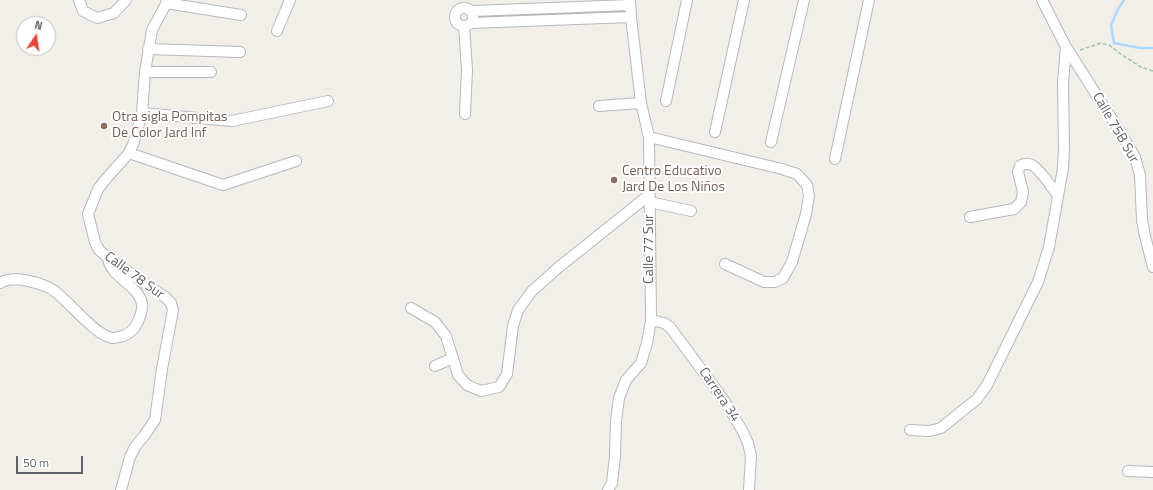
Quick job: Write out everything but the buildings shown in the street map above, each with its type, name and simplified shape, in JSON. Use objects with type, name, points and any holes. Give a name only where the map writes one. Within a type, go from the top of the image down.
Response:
[{"type":"street","points":[[79,0],[83,11],[97,18],[114,13],[126,0]]},
{"type":"street","points":[[277,31],[290,0]]},
{"type":"street","points":[[666,101],[687,0]]},
{"type":"street","points":[[715,132],[744,0]]},
{"type":"street","points":[[771,142],[804,0]]},
{"type":"street","points":[[835,159],[869,0]]},
{"type":"street","name":"Calle 75B Sur","points":[[1042,0],[1068,50],[1122,135],[1134,157],[1140,175],[1144,236],[1153,267]]},
{"type":"street","points":[[167,2],[241,15]]},
{"type":"street","name":"Calle 78 Sur","points":[[121,490],[135,447],[155,420],[162,369],[173,310],[171,303],[165,297],[108,258],[99,250],[95,242],[88,214],[98,189],[129,153],[134,142],[142,113],[145,72],[152,30],[167,2]]},
{"type":"street","points":[[630,3],[526,4],[472,11],[464,7],[456,12],[455,17],[456,21],[460,25],[631,17]]},
{"type":"street","name":"Calle 77 Sur","points":[[608,490],[612,484],[618,398],[626,380],[640,363],[647,343],[651,320],[649,137],[641,103],[630,3]]},
{"type":"street","points":[[467,25],[473,20],[472,11]]},
{"type":"street","points":[[465,114],[467,25]]},
{"type":"street","points":[[148,49],[240,52]]},
{"type":"street","points":[[910,430],[929,431],[941,428],[977,399],[987,385],[1038,282],[1049,247],[1057,194],[1063,168],[1063,83],[1068,50]]},
{"type":"street","points":[[145,72],[211,72]]},
{"type":"street","points":[[142,113],[232,121],[328,101]]},
{"type":"street","points":[[599,106],[641,103]]},
{"type":"street","points":[[649,137],[782,169],[797,174],[807,185],[809,196],[806,214],[792,262],[783,278],[775,282],[764,282],[725,264]]},
{"type":"street","points":[[129,153],[223,185],[296,161]]},
{"type":"street","points":[[970,217],[1014,209],[1021,202],[1023,192],[1018,172],[1020,166],[1024,163],[1032,165],[1039,171],[1057,194]]},
{"type":"street","points":[[411,308],[435,322],[446,336],[458,375],[467,385],[482,391],[499,387],[507,374],[513,326],[518,310],[532,291],[559,267],[649,198],[691,211]]},
{"type":"street","points":[[0,283],[2,281],[18,279],[38,283],[53,290],[101,334],[113,339],[127,334],[134,328],[141,317],[142,304],[136,291],[112,269],[108,263],[108,258]]},
{"type":"street","name":"Carrera 34","points":[[651,320],[664,323],[670,327],[718,392],[739,424],[748,443],[750,456],[749,490]]},
{"type":"street","points":[[435,366],[453,358]]},
{"type":"street","points":[[1128,471],[1153,472]]},
{"type":"path","points":[[1068,50],[1101,43],[1109,45],[1141,67],[1153,71]]},
{"type":"waterway","points":[[1124,0],[1111,25],[1114,43],[1140,48],[1153,48]]},
{"type":"place","name":"Otra sigla Pompitas De Color Jard Inf","points":[[104,126]]},
{"type":"place","name":"Centro Educativo Jard De Los Niños","points":[[614,180]]}]
